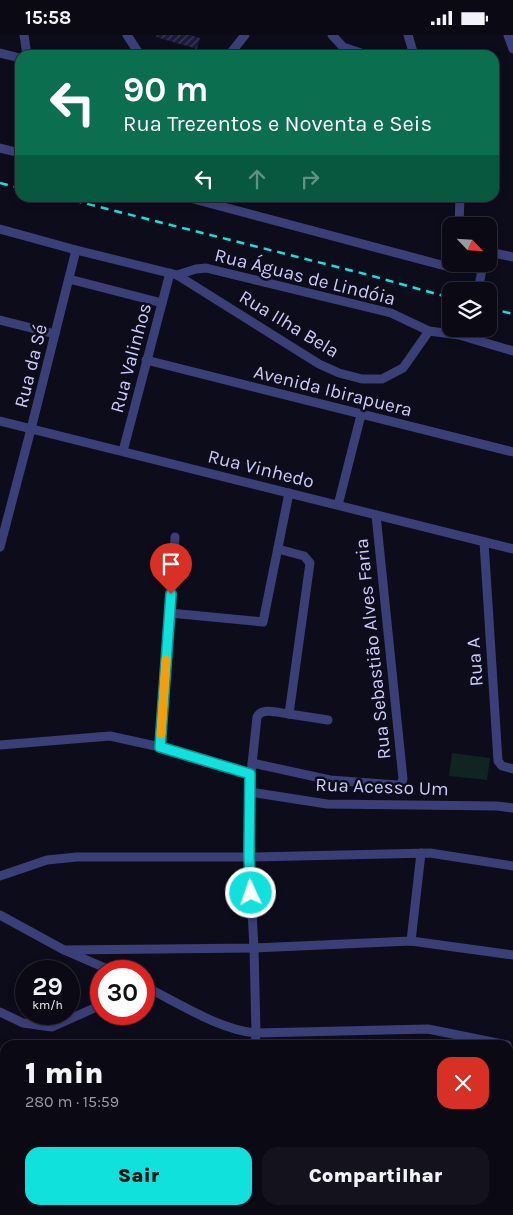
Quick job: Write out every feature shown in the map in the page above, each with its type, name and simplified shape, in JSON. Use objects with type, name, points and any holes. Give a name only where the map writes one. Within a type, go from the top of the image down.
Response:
[{"type":"street","points":[[24,35],[26,50]]},
{"type":"street","points":[[127,35],[137,50]]},
{"type":"street","points":[[233,50],[245,35]]},
{"type":"street","points":[[332,35],[340,50]]},
{"type":"street","points":[[408,35],[412,50]]},
{"type":"street","points":[[508,35],[513,49]]},
{"type":"street","points":[[0,53],[15,58]]},
{"type":"street","points":[[0,148],[15,152]]},
{"type":"street","points":[[210,202],[442,265]]},
{"type":"street","points":[[459,217],[460,202]]},
{"type":"street","name":"Rua Águas de Lindóia","points":[[0,229],[173,274],[206,268],[391,313],[429,331],[459,335],[513,351]]},
{"type":"street","name":"Rua da Sé","points":[[0,547],[4,521],[32,429],[76,250]]},
{"type":"street","points":[[498,254],[513,257]]},
{"type":"street","name":"Rua Valinhos","points":[[123,451],[162,303],[173,274]]},
{"type":"street","name":"Rua Ilha Bela","points":[[173,274],[319,364],[339,373],[362,379],[382,379],[403,369],[429,331]]},
{"type":"street","points":[[68,279],[162,303]]},
{"type":"street","points":[[0,319],[55,334]]},
{"type":"street","name":"Avenida Ibirapuera","points":[[146,360],[513,452]]},
{"type":"street","points":[[338,505],[361,415]]},
{"type":"street","name":"Rua Vinhedo","points":[[0,421],[513,549]]},
{"type":"street","points":[[170,613],[261,623],[264,621],[289,493]]},
{"type":"street","name":"Rua Sebastião Alves Faria","points":[[252,763],[330,781],[401,784],[403,779],[376,515]]},
{"type":"street","points":[[160,747],[175,537]]},
{"type":"street","name":"Rua A","points":[[484,542],[498,761],[502,766],[513,769]]},
{"type":"street","points":[[278,549],[304,556],[310,563],[289,714]]},
{"type":"street","points":[[255,1040],[254,948],[249,857],[250,774],[258,713],[263,711],[328,720]]},
{"type":"street","points":[[0,745],[110,736],[160,747],[250,774]]},
{"type":"street","name":"Rua Acesso Um","points":[[250,792],[327,804],[497,806],[513,808]]},
{"type":"street","points":[[412,941],[421,853]]},
{"type":"street","points":[[0,875],[47,860],[77,857],[249,857],[430,853],[513,866]]},
{"type":"street","points":[[0,915],[64,950],[90,961]]},
{"type":"street","points":[[64,950],[254,948],[412,941],[513,955]]},
{"type":"street","points":[[155,992],[226,1027],[243,1032],[428,1029],[483,1040]]},
{"type":"street","points":[[0,1012],[23,1023],[52,1027],[90,1010]]},
{"type":"green space","points":[[452,753],[490,758],[487,780],[449,776]]},
{"type":"building","points":[[157,35],[190,35],[200,38],[197,49],[156,37]]},
{"type":"railway","points":[[0,183],[15,187]]},
{"type":"railway","points":[[80,202],[365,274],[442,295]]},
{"type":"railway","points":[[497,310],[513,314]]},
{"type":"slow traffic","points":[[161,734],[166,660]]},
{"type":"route","points":[[171,594],[160,747],[250,774],[249,857],[251,893]]}]
